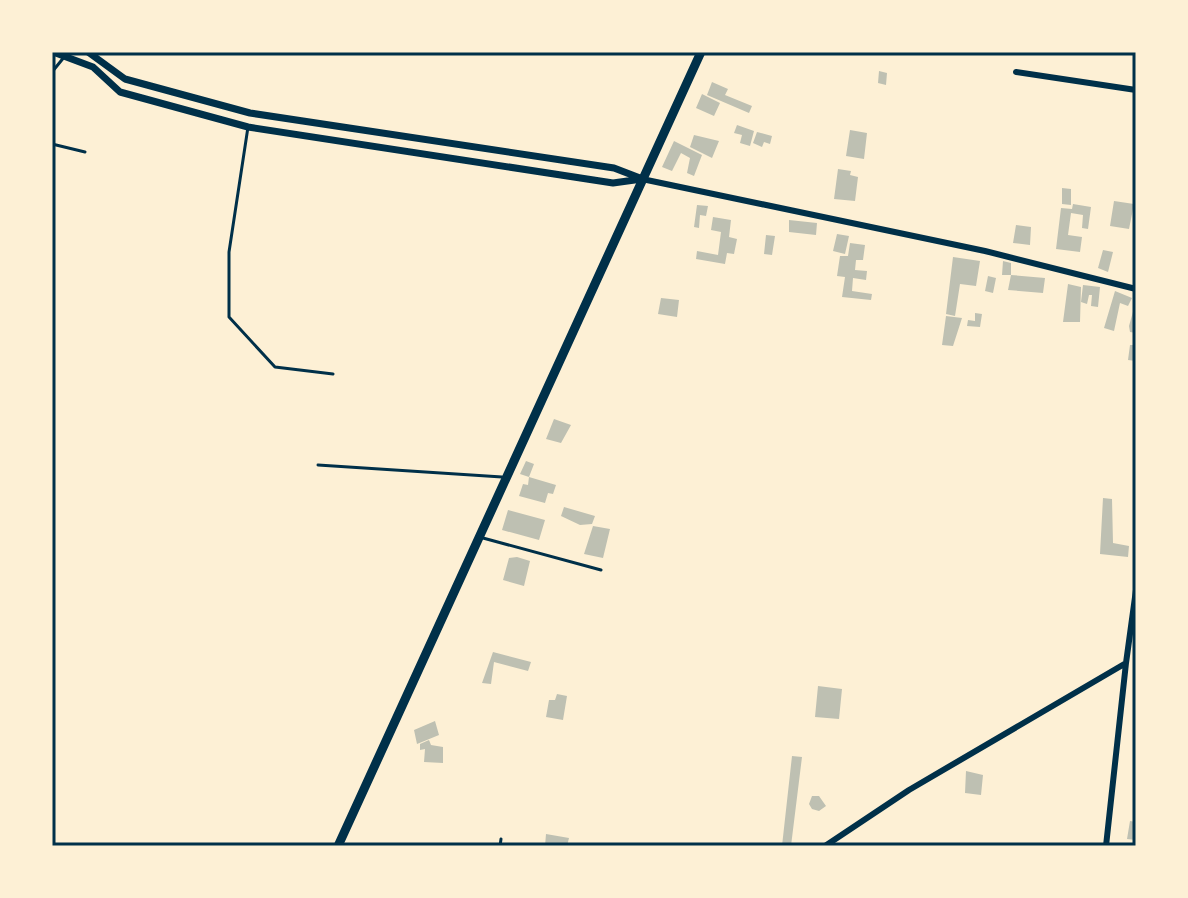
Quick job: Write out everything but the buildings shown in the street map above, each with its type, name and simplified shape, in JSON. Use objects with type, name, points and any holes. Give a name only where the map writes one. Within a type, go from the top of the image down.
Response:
[{"type":"main road","points":[[338,846],[701,52]]},
{"type":"street","points":[[53,52],[66,54],[93,67],[120,92],[248,127],[613,183],[642,179]]},
{"type":"street","points":[[88,52],[125,79],[250,113],[614,168],[642,179],[985,251],[1136,289]]},
{"type":"street","points":[[1016,72],[1136,90]]},
{"type":"street","points":[[248,127],[250,113]]},
{"type":"street","points":[[397,149],[398,136]]},
{"type":"street","points":[[1106,846],[1136,590]]},
{"type":"street","points":[[825,846],[909,790],[1126,663]]},
{"type":"lane","points":[[52,72],[66,54]]},
{"type":"lane","points":[[248,127],[229,252],[229,317],[275,367],[333,374]]},
{"type":"lane","points":[[52,144],[85,152]]},
{"type":"lane","points":[[318,465],[506,477]]},
{"type":"lane","points":[[479,537],[601,570]]},
{"type":"lane","points":[[500,846],[501,839]]}]
